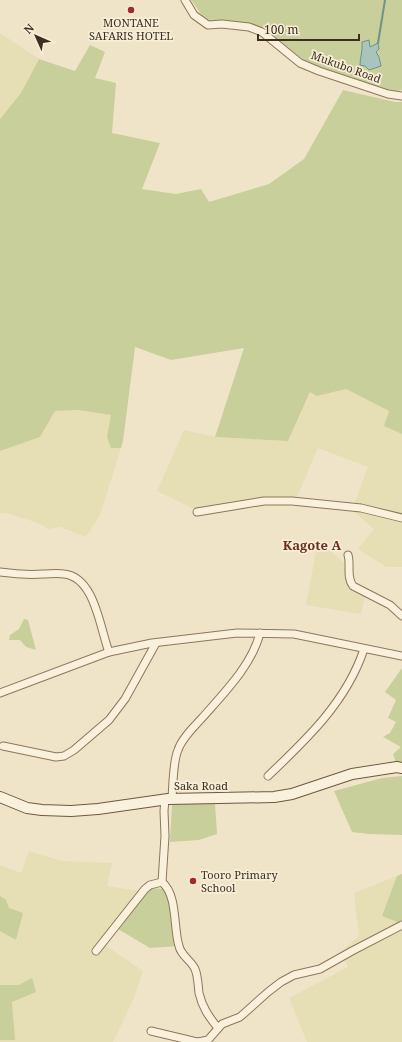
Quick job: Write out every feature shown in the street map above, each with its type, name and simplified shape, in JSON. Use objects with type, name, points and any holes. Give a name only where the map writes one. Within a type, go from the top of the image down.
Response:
[{"type":"main road","name":"Saka Road","points":[[0,797],[27,808],[42,810],[98,810],[168,799],[274,797],[292,794],[352,774],[397,767],[402,768]]},
{"type":"street","name":"Mukubo Road","points":[[184,0],[194,15],[208,25],[222,24],[249,27],[262,32],[300,63],[319,71],[388,94],[402,96]]},
{"type":"street","points":[[197,512],[264,501],[292,500],[362,508],[402,518]]},
{"type":"street","points":[[348,554],[350,583],[390,605],[402,616]]},
{"type":"street","points":[[0,572],[65,574],[74,577],[81,582],[95,605],[109,652]]},
{"type":"street","points":[[1,691],[26,684],[109,652],[156,643],[237,633],[294,634],[402,656]]},
{"type":"street","points":[[218,1028],[208,1015],[203,1005],[195,969],[184,956],[179,947],[173,901],[169,890],[162,882],[164,811],[168,799],[178,749],[189,732],[242,670],[254,650],[260,633]]},
{"type":"street","points":[[3,746],[56,757],[64,756],[74,750],[109,720],[118,709],[156,643]]},
{"type":"street","points":[[268,776],[323,720],[350,683],[364,649]]},
{"type":"street","points":[[96,951],[145,890],[150,886],[162,882]]},
{"type":"street","points":[[151,1030],[198,1042],[211,1038],[222,1024],[240,1017],[281,982],[294,975],[320,969],[352,950],[402,925]]},
{"type":"shaded area","points":[[0,33],[39,59],[21,93],[0,119]]},
{"type":"shaded area","points":[[346,389],[389,411],[384,426],[402,434],[402,518],[354,504],[368,467],[318,448],[296,499],[196,510],[157,491],[184,430],[215,437],[288,441],[311,391],[317,396]]},
{"type":"shaded area","points":[[78,410],[112,415],[111,448],[121,448],[100,515],[86,537],[60,527],[49,529],[35,522],[10,514],[0,513],[0,451],[40,437],[55,411]]},
{"type":"shaded area","points":[[353,511],[402,523],[402,567],[386,567],[358,549],[374,529]]},
{"type":"shaded area","points":[[318,540],[345,564],[349,559],[354,586],[365,595],[361,614],[306,605]]},
{"type":"shaded area","points":[[29,851],[62,861],[112,863],[107,886],[140,891],[102,943],[143,971],[134,998],[113,1042],[0,1042],[0,865],[21,873]]},
{"type":"shaded area","points":[[397,876],[382,916],[400,923],[402,926],[402,1042],[307,1042],[289,998],[348,967],[341,952],[359,936],[354,893]]},
{"type":"green space","points":[[191,0],[402,0],[402,90],[393,92],[309,64],[270,33],[245,23],[211,21],[201,14]]},
{"type":"green space","points":[[90,45],[105,52],[95,78],[116,83],[112,133],[160,143],[142,189],[176,194],[201,189],[209,202],[269,184],[304,159],[343,90],[395,102],[402,102],[402,434],[384,426],[389,411],[346,389],[317,396],[310,392],[288,441],[215,437],[244,348],[171,360],[135,347],[121,448],[111,448],[107,437],[111,415],[78,410],[55,411],[40,437],[0,451],[0,119],[21,93],[39,59],[75,71]]},
{"type":"green space","points":[[24,619],[28,620],[36,650],[26,647],[20,640],[9,640],[10,635],[19,629]]},
{"type":"green space","points":[[402,668],[402,766],[397,766],[393,754],[401,747],[383,737],[390,733],[396,722],[388,718],[396,700],[385,692]]},
{"type":"green space","points":[[402,776],[402,835],[352,832],[334,791],[382,778]]},
{"type":"green space","points":[[215,803],[217,834],[199,840],[170,842],[172,804]]},
{"type":"green space","points":[[402,874],[402,926],[400,923],[382,916],[397,876]]},
{"type":"green space","points":[[149,888],[166,889],[179,946],[150,948],[118,929]]},
{"type":"green space","points":[[0,896],[6,900],[9,908],[23,913],[16,940],[0,931]]},
{"type":"green space","points":[[32,978],[36,992],[12,1002],[15,1040],[0,1040],[0,985],[19,985]]},
{"type":"water","points":[[369,40],[370,47],[378,43],[379,49],[376,52],[381,66],[369,70],[365,66],[360,65],[362,42]]},
{"type":"waterway","points":[[378,43],[385,0]]},
{"type":"place","name":"MONTANE SAFARIS HOTEL","points":[[131,10]]},
{"type":"place","name":"Tooro Primary School","points":[[193,881]]},
{"type":"district","name":"Kagote A","points":[[312,545]]}]
